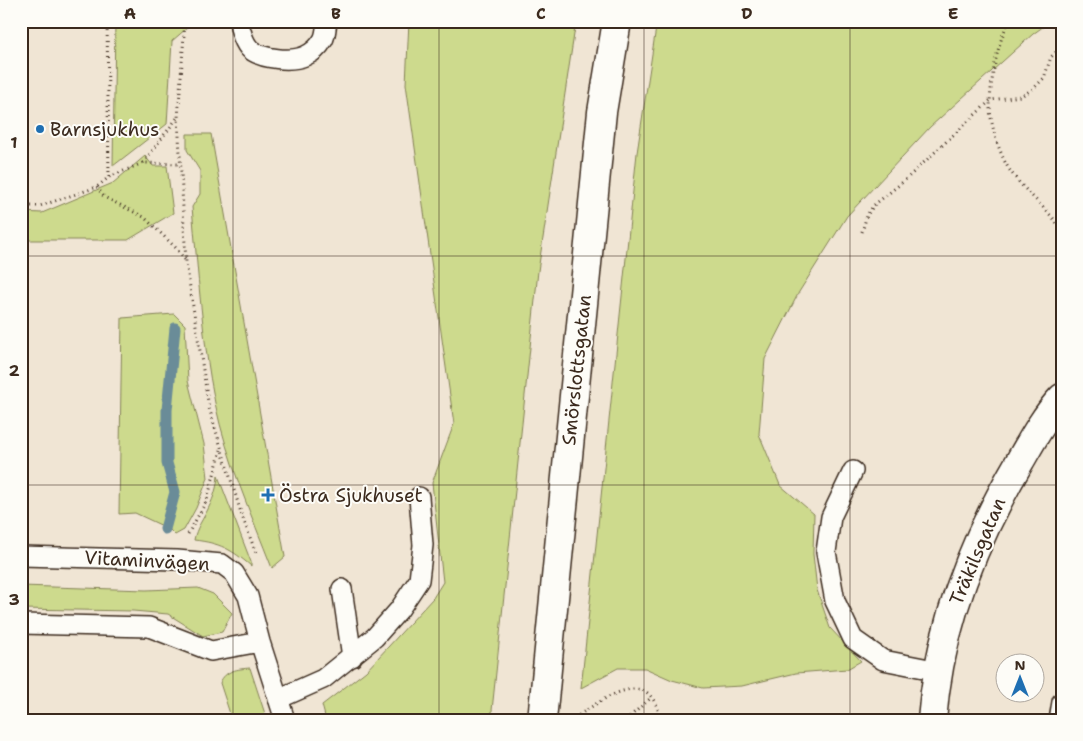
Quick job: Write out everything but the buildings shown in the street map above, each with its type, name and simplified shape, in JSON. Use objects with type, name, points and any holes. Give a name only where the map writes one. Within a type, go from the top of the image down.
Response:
[{"type":"street","name":"Smörslottsgatan","points":[[542,720],[599,140],[617,21]]},
{"type":"street","name":"Träkilsgatan","points":[[932,720],[944,640],[959,588],[1000,495],[1027,449],[1062,398]]},
{"type":"lane","points":[[239,21],[250,50],[264,56],[292,59],[306,56],[318,47],[324,38],[327,21]]},
{"type":"lane","points":[[853,471],[831,517],[826,552],[835,601],[853,639],[883,660],[939,672]]},
{"type":"lane","points":[[278,699],[323,679],[375,637],[399,610],[419,580],[423,545],[419,497]]},
{"type":"lane","name":"Vitaminvägen","points":[[21,556],[177,560],[222,564],[234,573],[248,596],[260,642],[285,720]]},
{"type":"lane","points":[[342,589],[352,657]]},
{"type":"lane","points":[[21,624],[149,627],[211,651],[260,642]]},
{"type":"lane","points":[[1059,720],[1062,702]]},
{"type":"path","points":[[107,21],[109,177]]},
{"type":"path","points":[[185,21],[178,118],[186,262],[209,408],[259,562]]},
{"type":"path","points":[[1009,21],[996,56],[990,108],[1001,158],[1012,174],[1062,230]]},
{"type":"path","points":[[862,232],[867,215],[874,205],[904,181],[991,100],[1021,96],[1033,89],[1044,78],[1051,57],[1062,46]]},
{"type":"path","points":[[143,163],[178,118]]},
{"type":"path","points":[[21,206],[40,206],[97,187],[109,177],[143,163],[181,164]]},
{"type":"path","points":[[97,187],[104,197],[144,217],[175,247],[186,262]]},
{"type":"path","points":[[177,560],[185,538],[207,500],[222,449]]},
{"type":"path","points":[[572,720],[614,694],[632,689],[644,690],[652,697],[661,720]]},
{"type":"path","points":[[626,720],[652,697]]},
{"type":"green space","points":[[115,21],[187,21],[187,28],[172,41],[167,124],[113,166]]},
{"type":"green space","points":[[409,21],[576,21],[538,271],[491,720],[326,720],[322,705],[366,671],[433,598],[443,582],[432,483],[454,424],[406,84]]},
{"type":"green space","points":[[657,21],[1051,21],[1033,34],[930,127],[847,216],[799,292],[765,359],[759,434],[780,485],[814,514],[813,554],[817,590],[830,628],[861,661],[847,669],[796,673],[742,686],[703,688],[672,680],[645,668],[618,668],[581,688],[637,153]]},
{"type":"green space","points":[[187,134],[211,134],[285,557],[272,568],[233,466],[215,403],[198,281],[192,207],[200,194],[200,171],[187,150]]},
{"type":"green space","points":[[145,156],[153,166],[167,166],[173,213],[128,240],[21,240],[21,212],[42,213],[113,183]]},
{"type":"green space","points":[[174,314],[185,325],[188,381],[204,444],[208,478],[196,508],[184,530],[175,535],[169,529],[135,513],[119,514],[122,318]]},
{"type":"green space","points":[[218,476],[251,566],[225,548],[194,540],[198,527],[212,499]]},
{"type":"green space","points":[[21,586],[146,590],[198,588],[213,594],[232,613],[222,632],[203,636],[168,614],[133,611],[21,609]]},
{"type":"green space","points":[[250,668],[267,720],[232,720],[220,683],[225,675],[229,673]]},
{"type":"waterway","points":[[165,529],[175,492],[167,463],[167,410],[175,328]]},
{"type":"place","name":"Barnsjukhus","points":[[40,129]]},
{"type":"place","name":"Östra Sjukhuset","points":[[268,495]]}]
